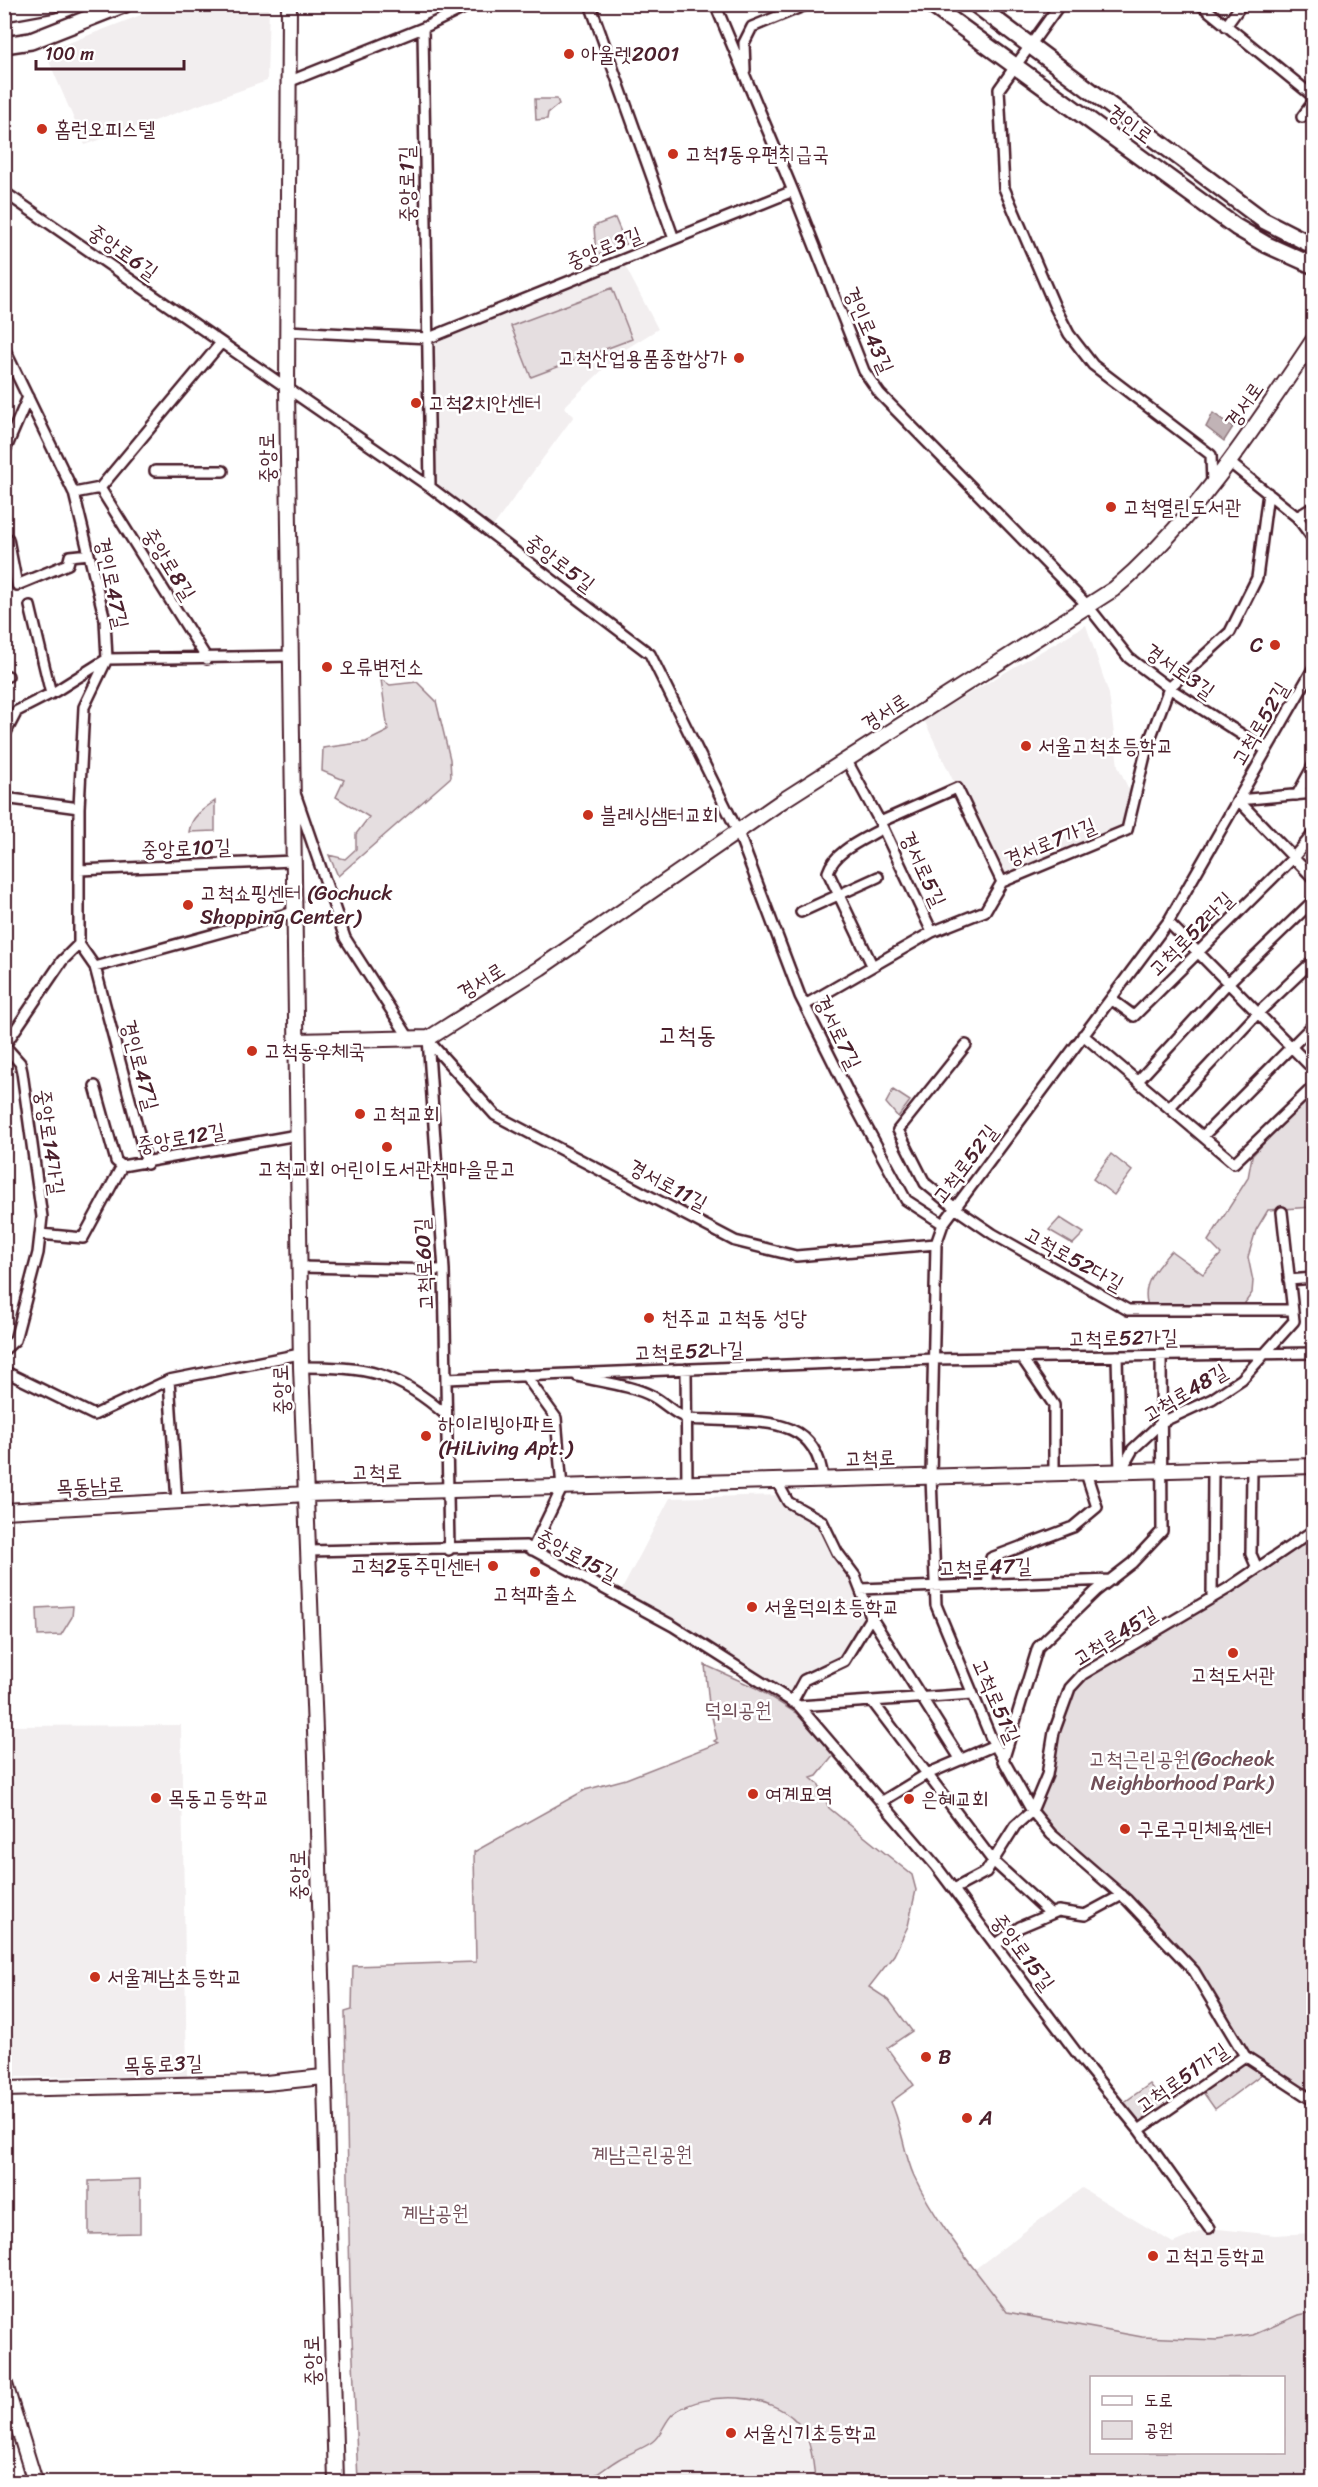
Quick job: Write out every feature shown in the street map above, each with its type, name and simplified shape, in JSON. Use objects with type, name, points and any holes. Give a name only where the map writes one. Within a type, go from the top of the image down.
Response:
[{"type":"main road","points":[[4,14],[54,4]]},
{"type":"main road","points":[[4,45],[31,41],[125,4]]},
{"type":"main road","name":"중앙로","points":[[289,4],[287,388],[299,1267],[336,2482]]},
{"type":"main road","name":"경인로","points":[[930,4],[1236,227],[1265,244],[1314,266]]},
{"type":"main road","name":"경인로","points":[[975,4],[1263,220],[1314,246]]},
{"type":"main road","name":"경서로","points":[[428,1038],[540,968],[738,832],[1088,606],[1146,562],[1229,462],[1314,339]]},
{"type":"main road","points":[[296,1041],[428,1038]]},
{"type":"main road","name":"고척로","points":[[307,1494],[1314,1466]]},
{"type":"main road","name":"목동남로","points":[[4,1511],[307,1494]]},
{"type":"main road","name":"목동로3길","points":[[4,2089],[266,2083],[323,2077]]},
{"type":"main road","points":[[4,2381],[35,2482]]},
{"type":"street","points":[[288,82],[423,28],[472,4]]},
{"type":"street","points":[[590,4],[674,239]]},
{"type":"street","name":"경인로43길","points":[[715,4],[793,191],[864,371],[879,394],[1088,606]]},
{"type":"street","points":[[747,84],[743,54],[747,32],[752,27],[808,4]]},
{"type":"street","points":[[1060,4],[1013,65],[999,89],[1005,188],[1050,298],[1069,334],[1093,365],[1124,391],[1211,455],[1212,484]]},
{"type":"street","points":[[1200,4],[1314,97]]},
{"type":"street","points":[[1226,26],[1242,4]]},
{"type":"street","name":"중앙로1길","points":[[423,28],[429,338]]},
{"type":"street","points":[[1302,117],[1314,101]]},
{"type":"street","name":"중앙로3길","points":[[287,331],[429,338],[793,191]]},
{"type":"street","name":"중앙로6길","points":[[4,192],[287,388]]},
{"type":"street","points":[[429,338],[430,487]]},
{"type":"street","points":[[74,493],[100,488],[221,342]]},
{"type":"street","name":"경인로47길","points":[[4,348],[74,493],[105,620],[107,658],[84,707],[80,808],[79,944],[95,967],[147,1164]]},
{"type":"street","name":"중앙로5길","points":[[287,388],[430,487],[650,654],[738,832]]},
{"type":"street","points":[[4,453],[28,397]]},
{"type":"street","points":[[1229,462],[1297,517],[1314,540]]},
{"type":"street","points":[[155,471],[223,471]]},
{"type":"street","name":"중앙로8길","points":[[100,488],[207,659]]},
{"type":"street","points":[[1169,688],[1230,632],[1257,578],[1268,493]]},
{"type":"street","points":[[1297,517],[1314,507]]},
{"type":"street","points":[[4,539],[8,539],[17,585],[68,564],[70,556],[89,554]]},
{"type":"street","points":[[30,606],[51,694]]},
{"type":"street","name":"경서로3길","points":[[1088,606],[1130,658],[1169,688],[1266,750]]},
{"type":"street","points":[[4,736],[17,711],[51,694],[107,658],[207,659],[291,656]]},
{"type":"street","name":"고척로52길","points":[[931,1477],[936,1244],[943,1224],[1168,922],[1314,667]]},
{"type":"street","name":"경서로7가길","points":[[805,1005],[932,932],[985,911],[1002,882],[1127,830],[1147,747],[1169,688]]},
{"type":"street","name":"경서로5길","points":[[847,761],[882,825],[932,932]]},
{"type":"street","points":[[1297,795],[1314,764]]},
{"type":"street","points":[[292,785],[345,938],[409,1038]]},
{"type":"street","name":"경서로5길","points":[[882,825],[957,788],[1002,882]]},
{"type":"street","name":"고척로52길","points":[[1238,800],[1314,793]]},
{"type":"street","points":[[4,798],[80,808]]},
{"type":"street","points":[[1238,800],[1314,879]]},
{"type":"street","points":[[872,965],[828,872],[831,863],[839,855],[882,825]]},
{"type":"street","name":"경서로7길","points":[[738,832],[805,1005],[852,1100],[906,1200],[943,1224]]},
{"type":"street","name":"고척로52라길","points":[[1112,999],[1134,1016],[1293,858],[1314,833]]},
{"type":"street","name":"중앙로10길","points":[[79,870],[293,861]]},
{"type":"street","points":[[801,912],[878,877]]},
{"type":"street","points":[[1138,1081],[1228,983],[1314,900]]},
{"type":"street","points":[[95,967],[294,912]]},
{"type":"street","points":[[1168,922],[1314,1070]]},
{"type":"street","points":[[5,1045],[62,961],[79,944]]},
{"type":"street","points":[[1170,1107],[1258,1013],[1314,960]]},
{"type":"street","points":[[1203,1136],[1314,1024]]},
{"type":"street","points":[[1083,1035],[1234,1163],[1314,1086]]},
{"type":"street","name":"경서로11길","points":[[428,1038],[495,1115],[735,1240],[796,1256],[936,1244]]},
{"type":"street","name":"고척로60길","points":[[428,1038],[444,1270],[448,1491]]},
{"type":"street","name":"고척로52다길","points":[[966,1044],[898,1130],[925,1183],[955,1208],[993,1234],[1128,1310],[1292,1310]]},
{"type":"street","name":"중앙로14가길","points":[[4,1350],[15,1340],[38,1253],[42,1217],[22,1072],[20,1063],[5,1045]]},
{"type":"street","points":[[95,1086],[116,1161],[122,1166]]},
{"type":"street","name":"중앙로12길","points":[[40,1234],[83,1238],[122,1166],[147,1164],[297,1135]]},
{"type":"street","name":"고척로48길","points":[[1120,1472],[1133,1449],[1162,1422],[1212,1399],[1242,1379],[1293,1321],[1282,1212]]},
{"type":"street","points":[[299,1267],[444,1270]]},
{"type":"street","points":[[1289,1280],[1314,1278]]},
{"type":"street","name":"고척로52가길","points":[[933,1359],[1314,1353]]},
{"type":"street","points":[[1117,1356],[1120,1472]]},
{"type":"street","points":[[1003,1761],[1038,1647],[1132,1563],[1162,1531],[1161,1356]]},
{"type":"street","points":[[1022,1358],[1054,1405],[1054,1474]]},
{"type":"street","name":"고척로52나길","points":[[446,1379],[933,1359]]},
{"type":"street","points":[[4,1371],[94,1415],[169,1380],[301,1361],[349,1367],[405,1383],[447,1416]]},
{"type":"street","points":[[686,1369],[687,1484]]},
{"type":"street","points":[[567,1374],[651,1395],[687,1418],[772,1423],[788,1427],[801,1435],[821,1461],[823,1480]]},
{"type":"street","points":[[525,1375],[556,1418],[562,1488],[532,1550]]},
{"type":"street","points":[[169,1380],[177,1502]]},
{"type":"street","points":[[1252,1468],[1251,1554],[1257,1568]]},
{"type":"street","points":[[1212,1598],[1213,1469]]},
{"type":"street","points":[[987,1585],[991,1558],[1073,1527],[1097,1507],[1086,1473]]},
{"type":"street","name":"고척로51길","points":[[931,1477],[936,1605],[995,1745],[1032,1811],[1051,1834],[1122,1895],[1194,1971],[1245,2056],[1314,2101]]},
{"type":"street","points":[[777,1482],[788,1502],[822,1521],[860,1589],[871,1617],[961,1760]]},
{"type":"street","points":[[448,1491],[449,1550]]},
{"type":"street","name":"고척로45길","points":[[954,1889],[986,1872],[1016,1826],[1032,1811],[1047,1775],[1054,1732],[1070,1688],[1083,1674],[1212,1598],[1314,1530]]},
{"type":"street","name":"중앙로15길","points":[[309,1551],[449,1550],[526,1546],[673,1626],[795,1704],[954,1889],[1085,2064],[1139,2130],[1209,2228]]},
{"type":"street","name":"고척로47길","points":[[860,1589],[1111,1580]]},
{"type":"street","points":[[871,1617],[844,1661],[804,1680],[795,1704],[973,1694]]},
{"type":"street","points":[[872,1701],[993,1861],[1052,1914]]},
{"type":"street","points":[[881,1802],[927,1774],[995,1745]]},
{"type":"street","points":[[995,1945],[1020,1927],[1058,1911],[1085,1915],[1122,1895]]},
{"type":"street","name":"고척로51가길","points":[[1139,2130],[1245,2056]]},
{"type":"shaded area","points":[[167,5],[269,5],[267,81],[85,145],[45,52]]},
{"type":"shaded area","points":[[622,260],[658,329],[621,352],[564,407],[574,416],[489,532],[430,487],[429,338]]},
{"type":"shaded area","points":[[1213,413],[1233,427],[1224,441],[1206,427]]},
{"type":"shaded area","name":"서울고척초등학교","points":[[1086,625],[1109,694],[1118,766],[1134,801],[1127,830],[1002,882],[924,720]]},
{"type":"shaded area","name":"서울덕의초등학교","points":[[784,1495],[822,1521],[855,1576],[871,1617],[844,1661],[804,1680],[792,1702],[618,1597],[670,1498]]},
{"type":"shaded area","points":[[181,1725],[187,2076],[5,2077],[5,1726]]},
{"type":"shaded area","name":"고척고등학교","points":[[1082,2188],[1173,2243],[1209,2228],[1275,2235],[1313,2233],[1313,2312],[1299,2315],[1253,2335],[1217,2340],[1142,2337],[1007,2313],[975,2269]]},
{"type":"shaded area","name":"서울신기초등학교","points":[[710,2398],[752,2399],[783,2409],[799,2424],[814,2461],[815,2482],[597,2482],[597,2477],[617,2461],[654,2441],[674,2413]]},
{"type":"green space","points":[[535,99],[557,99],[559,104],[548,113],[547,119],[536,120]]},
{"type":"green space","points":[[615,218],[626,244],[596,256],[594,226]]},
{"type":"green space","points":[[612,288],[632,339],[531,377],[511,326]]},
{"type":"green space","points":[[381,679],[390,685],[417,682],[436,701],[450,759],[451,777],[338,876],[329,855],[345,859],[356,849],[356,834],[369,817],[336,797],[344,780],[322,771],[323,748],[366,742],[388,731]]},
{"type":"green space","points":[[215,801],[215,831],[189,832],[195,818]]},
{"type":"green space","points":[[893,1090],[910,1101],[898,1117],[886,1103]]},
{"type":"green space","points":[[1313,1095],[1313,1207],[1268,1210],[1256,1230],[1248,1257],[1253,1281],[1252,1293],[1240,1310],[1150,1310],[1147,1302],[1147,1286],[1150,1278],[1171,1251],[1203,1274],[1221,1254],[1208,1241],[1248,1178],[1252,1156],[1286,1119]]},
{"type":"green space","points":[[1111,1154],[1132,1171],[1114,1195],[1093,1179]]},
{"type":"green space","points":[[1060,1218],[1084,1233],[1073,1244],[1049,1230]]},
{"type":"green space","name":"고척근린공원(Gocheok Neighborhood Park)","points":[[1313,1530],[1313,2101],[1266,2071],[1215,2109],[1200,2088],[1245,2056],[1194,1971],[1032,1811],[1070,1688],[1083,1674]]},
{"type":"green space","points":[[73,1606],[72,1617],[61,1635],[38,1636],[37,1608]]},
{"type":"green space","name":"계남근린공원","points":[[705,1665],[756,1688],[796,1713],[834,1755],[817,1776],[811,1778],[819,1785],[829,1808],[912,1875],[916,1890],[908,1926],[894,1955],[869,1987],[889,2000],[912,2031],[887,2048],[914,2085],[891,2102],[910,2167],[923,2194],[957,2246],[1007,2312],[1142,2337],[1217,2340],[1253,2335],[1299,2315],[1313,2312],[1313,2482],[815,2482],[809,2442],[802,2428],[786,2412],[755,2400],[720,2398],[687,2406],[674,2413],[652,2442],[581,2482],[358,2482],[350,2287],[345,2012],[352,2010],[353,1966],[476,1962],[474,1852],[585,1790],[626,1779],[718,1743],[714,1741],[717,1739],[709,1704]]},
{"type":"green space","points":[[1150,2084],[1169,2109],[1139,2130],[1119,2106]]},
{"type":"green space","points":[[140,2179],[140,2233],[89,2234],[89,2181]]},
{"type":"tunnel","points":[[4,169],[11,177]]},
{"type":"place","name":"아울렛2001","points":[[569,54]]},
{"type":"place","name":"홈런오피스텔","points":[[42,129]]},
{"type":"place","name":"고척1동우편취급국","points":[[673,154]]},
{"type":"place","name":"고척산업용품종합상가","points":[[739,358]]},
{"type":"place","name":"고척2치안센터","points":[[416,403]]},
{"type":"place","name":"고척열린도서관","points":[[1111,507]]},
{"type":"place","name":"C","points":[[1275,645]]},
{"type":"place","name":"오류변전소","points":[[327,667]]},
{"type":"place","name":"서울고척초등학교","points":[[1026,746]]},
{"type":"place","name":"블레싱샘터교회","points":[[588,815]]},
{"type":"place","name":"고척쇼핑센터 (Gochuck Shopping Center)","points":[[188,905]]},
{"type":"place","name":"고척동우체국","points":[[252,1051]]},
{"type":"place","name":"고척교회","points":[[360,1114]]},
{"type":"place","name":"고척교회 어린이도서관책마을문고","points":[[387,1147]]},
{"type":"place","name":"천주교 고척동 성당","points":[[649,1318]]},
{"type":"place","name":"하이리빙아파트 (HiLiving Apt.)","points":[[426,1436]]},
{"type":"place","name":"고척2동주민센터","points":[[493,1566]]},
{"type":"place","name":"고척파출소","points":[[535,1572]]},
{"type":"place","name":"서울덕의초등학교","points":[[752,1607]]},
{"type":"place","name":"고척도서관","points":[[1233,1653]]},
{"type":"place","name":"여계묘역","points":[[753,1794]]},
{"type":"place","name":"목동고등학교","points":[[156,1798]]},
{"type":"place","name":"은혜교회","points":[[909,1799]]},
{"type":"place","name":"구로구민체육센터","points":[[1125,1829]]},
{"type":"place","name":"서울계남초등학교","points":[[95,1977]]},
{"type":"place","name":"B","points":[[926,2057]]},
{"type":"place","name":"A","points":[[967,2118]]},
{"type":"place","name":"고척고등학교","points":[[1153,2256]]},
{"type":"place","name":"서울신기초등학교","points":[[731,2433]]},
{"type":"district","name":"고척동","points":[[687,1035]]},
{"type":"park label","name":"덕의공원","points":[[738,1710]]},
{"type":"park label","name":"계남공원","points":[[435,2213]]}]
